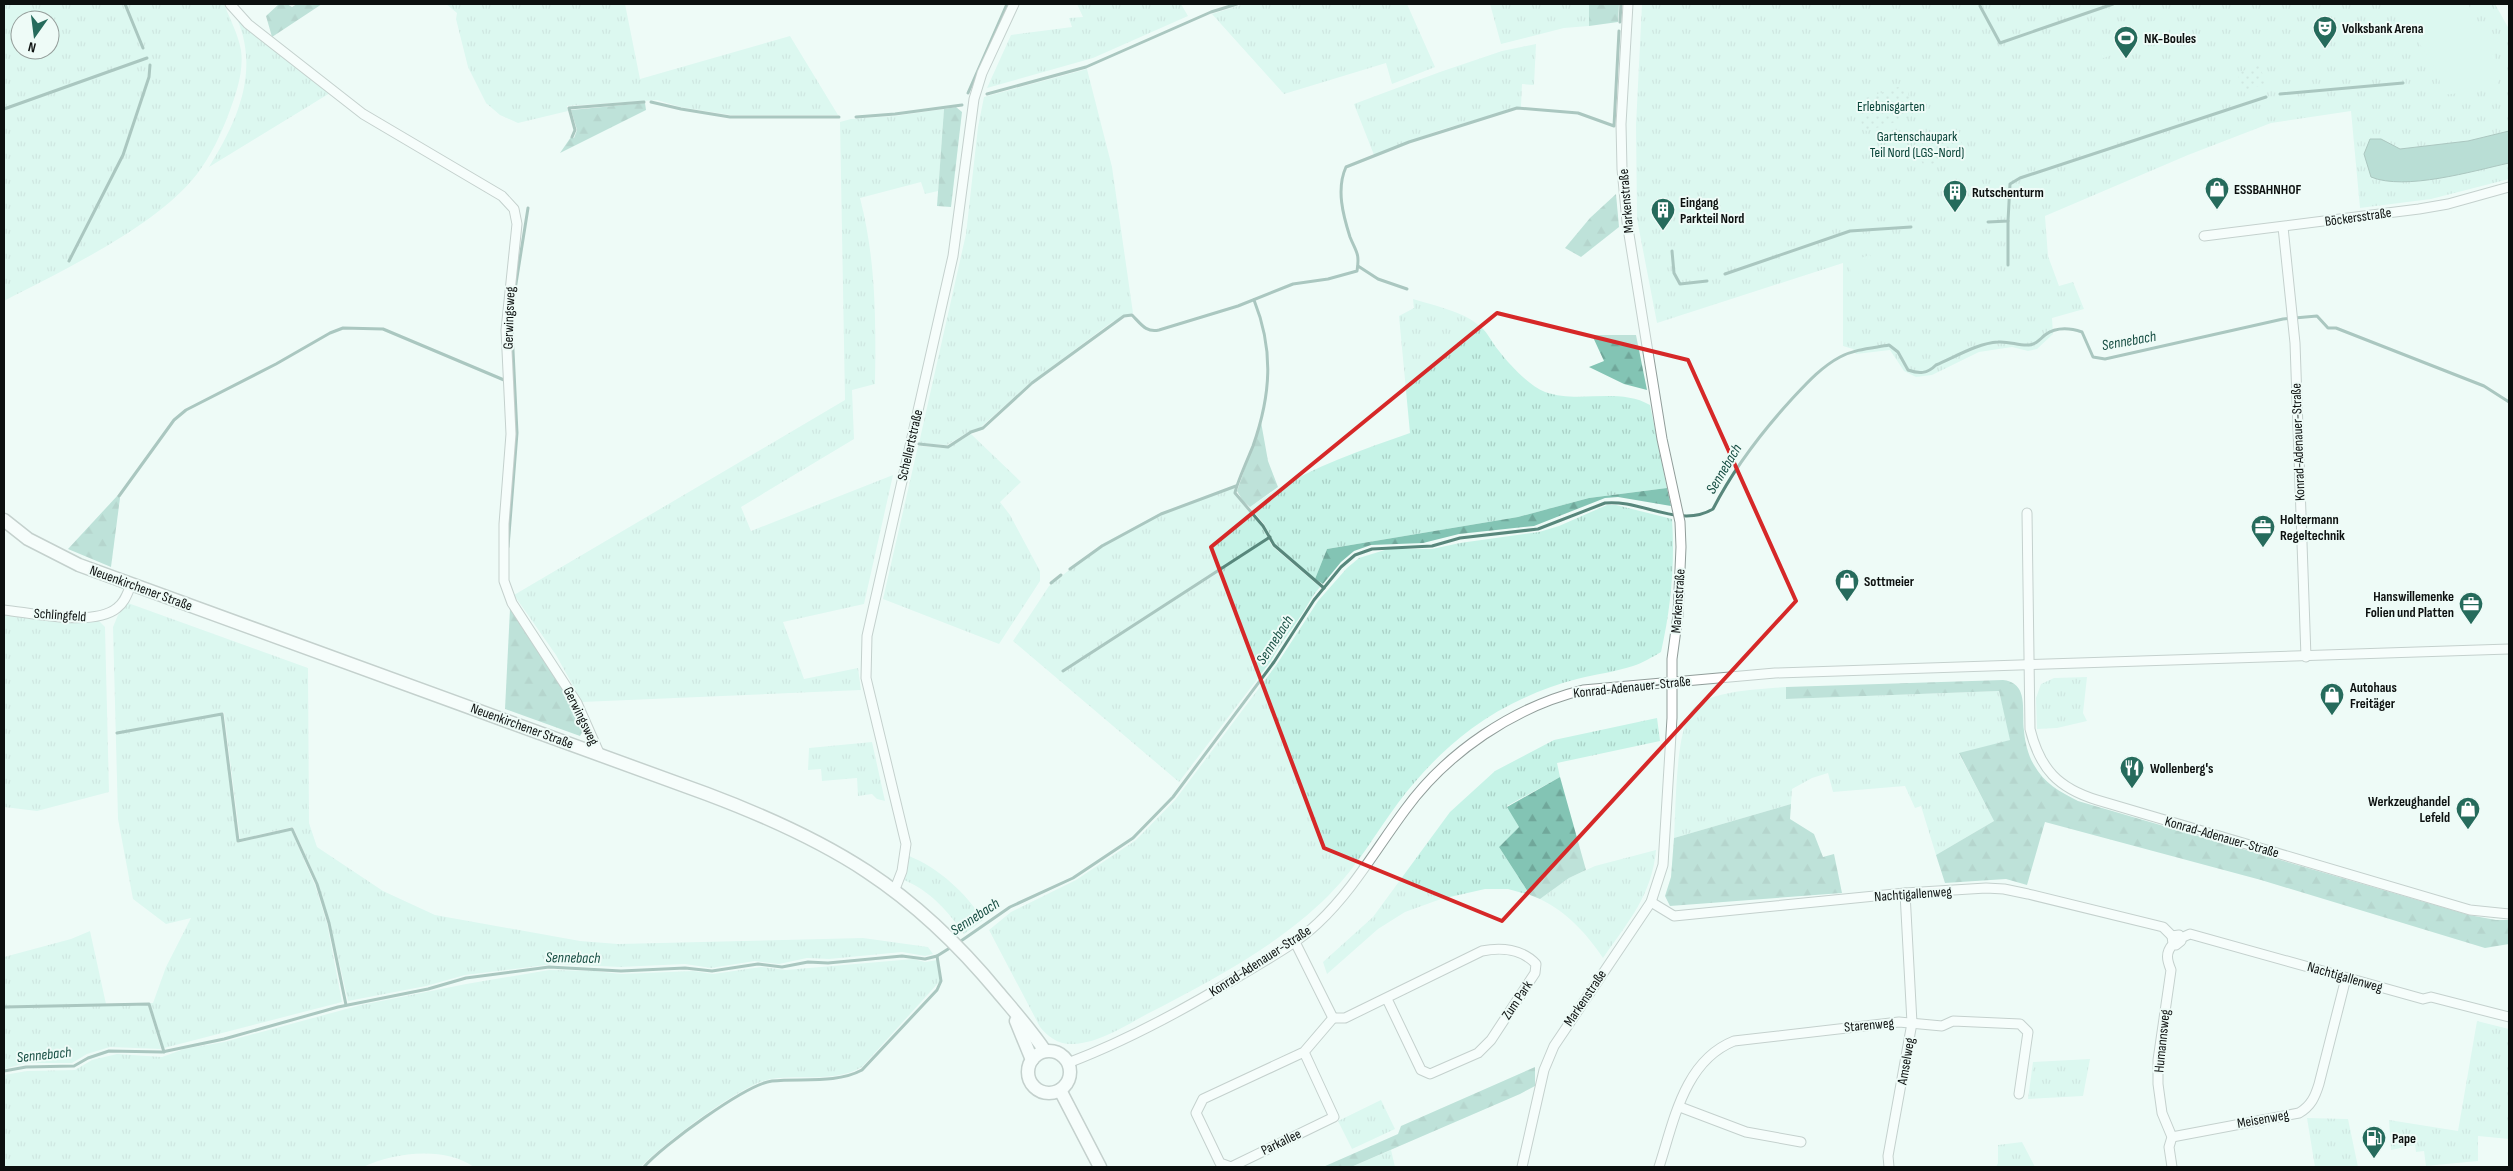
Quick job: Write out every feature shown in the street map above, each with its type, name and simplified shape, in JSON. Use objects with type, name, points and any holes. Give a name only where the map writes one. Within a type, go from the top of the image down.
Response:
[{"type":"street","name":"Gerwingsweg","points":[[230,4],[248,24],[363,114],[502,196],[514,209],[517,224],[506,330],[511,434],[504,524],[504,580],[512,603],[577,703],[600,755]]},
{"type":"street","name":"Schellertstraße","points":[[895,889],[902,871],[906,844],[866,678],[867,636],[953,256],[974,99],[982,73],[1014,4]]},
{"type":"street","name":"Markenstraße","points":[[1522,1167],[1544,1070],[1554,1046],[1651,902],[1663,865],[1673,680],[1672,660],[1681,570],[1680,522],[1662,439],[1627,222],[1622,169],[1622,124],[1628,4]]},
{"type":"street","name":"Böckersstraße","points":[[2204,236],[2283,228],[2448,204],[2509,187]]},
{"type":"street","name":"Konrad-Adenauer-Straße","points":[[2283,228],[2294,343],[2306,657]]},
{"type":"street","name":"Konrad-Adenauer-Straße","points":[[2027,512],[2030,730],[2035,750],[2045,768],[2056,780],[2080,795],[2470,910],[2509,914]]},
{"type":"street","name":"Neuenkirchener Straße","points":[[4,520],[28,539],[56,555],[130,585],[600,755],[776,821],[829,847],[895,889],[951,939],[1001,996],[1045,1052]]},
{"type":"street","name":"Schlingfeld","points":[[4,610],[97,617],[118,607],[125,599],[130,585]]},
{"type":"street","name":"Konrad-Adenauer-Straße","points":[[1068,1063],[1113,1046],[1151,1026],[1218,989],[1295,942],[1317,924],[1356,882],[1406,808],[1454,758],[1494,728],[1523,711],[1560,695],[1583,690],[1673,680],[1775,673],[2509,650]]},
{"type":"street","name":"Nachtigallenweg","points":[[1651,902],[1674,916],[1905,893],[2004,889],[2163,927],[2172,940],[2179,935],[2181,938],[2190,934],[2423,999],[2430,997],[2509,1017]]},
{"type":"street","name":"Amselweg","points":[[1889,1167],[1888,1156],[1912,1023],[1905,893]]},
{"type":"street","name":"Humannsweg","points":[[2172,940],[2166,959],[2171,970],[2158,1060],[2162,1113],[2172,1136],[2169,1152],[2172,1167]]},
{"type":"street","points":[[1295,942],[1333,1018]]},
{"type":"street","name":"Zum Park","points":[[1333,1018],[1345,1018],[1482,951],[1502,949],[1513,951],[1524,954],[1536,964],[1535,973],[1490,1040],[1478,1053],[1430,1074],[1421,1070],[1387,999]]},
{"type":"street","name":"Meisenweg","points":[[2172,1136],[2299,1113],[2307,1108],[2316,1092],[2346,978]]},
{"type":"street","name":"Neuenkirchener Straße","points":[[1001,996],[1020,1029],[1032,1060]]},
{"type":"street","name":"Parkallee","points":[[1304,1052],[1334,1116],[1231,1167],[1220,1163],[1196,1112],[1203,1099],[1304,1052],[1333,1018]]},
{"type":"street","name":"Starenweg","points":[[1659,1167],[1694,1073],[1704,1059],[1721,1046],[1734,1041],[1899,1022],[1942,1026],[1953,1021],[2020,1024],[2028,1032],[2020,1094]]},
{"type":"street","points":[[1045,1052],[1059,1053],[1068,1063],[1070,1073],[1067,1083],[1060,1090],[1051,1093],[1041,1092],[1029,1078],[1028,1069],[1032,1060],[1045,1052]]},
{"type":"street","points":[[1060,1090],[1100,1167]]},
{"type":"street","points":[[1680,1107],[1746,1132],[1801,1142]]},
{"type":"highlighted area","points":[[1497,313],[1688,360],[1796,601],[1502,921],[1324,848],[1211,547]]},
{"type":"green space","points":[[4,4],[224,4],[240,44],[242,58],[239,83],[223,129],[211,152],[197,174],[158,212],[107,246],[4,301]]},
{"type":"green space","points":[[279,4],[287,4],[292,7],[297,4],[322,4],[272,37],[266,16]]},
{"type":"green space","points":[[446,4],[625,4],[640,79],[790,36],[838,115],[730,115],[680,107],[657,100],[567,106],[568,111],[518,123],[500,115],[486,103],[468,67],[456,19],[457,13]]},
{"type":"green space","points":[[1077,4],[1181,4],[1188,16],[1093,58],[987,88],[1011,35],[1072,27],[1069,18],[1083,17]]},
{"type":"green space","points":[[1244,4],[1407,4],[1435,67],[1392,84],[1386,63],[1284,94],[1212,14]]},
{"type":"green space","points":[[1490,4],[1589,4],[1589,26],[1564,28],[1501,44]]},
{"type":"green space","points":[[1589,4],[1619,4],[1618,22],[1589,26]]},
{"type":"green space","name":"Gartenschaupark Teil Nord (LGS-Nord)","points":[[1642,4],[2495,4],[2509,29],[2509,131],[2468,141],[2400,149],[2381,139],[2370,139],[2454,175],[2509,163],[2509,179],[2431,199],[2360,208],[2351,111],[2271,123],[2188,155],[2045,216],[2048,256],[2059,286],[2073,282],[2084,309],[2052,318],[2053,334],[2037,349],[2028,351],[2012,347],[1979,352],[1932,375],[1916,377],[1904,371],[1890,350],[1856,354],[1853,349],[1843,346],[1843,263],[1657,323],[1637,219],[1636,125]]},
{"type":"green space","points":[[2394,4],[2468,4],[2495,55],[2498,89],[2441,95],[2439,74]]},
{"type":"green space","points":[[2163,18],[2166,20],[2169,36],[2100,59],[2098,57],[2095,49],[2095,39]]},
{"type":"green space","points":[[238,21],[330,93],[209,167],[228,133],[242,97],[246,59],[244,40]]},
{"type":"green space","points":[[1536,44],[1534,85],[1522,84],[1521,107],[1440,130],[1374,155],[1354,104],[1502,51]]},
{"type":"green space","points":[[2260,65],[2265,84],[2244,91],[2237,73]]},
{"type":"green space","points":[[1087,69],[1112,167],[1133,313],[1112,322],[1031,382],[981,427],[970,431],[947,445],[919,443],[966,234],[978,127],[984,97]]},
{"type":"green space","name":"Erlebnisgarten","points":[[1898,87],[1907,89],[1913,113],[1911,117],[1867,131],[1863,129],[1857,105],[1860,100]]},
{"type":"green space","points":[[645,103],[646,110],[560,153],[571,137],[574,138],[577,130],[571,110]]},
{"type":"green space","points":[[956,107],[962,112],[951,207],[937,206],[944,109]]},
{"type":"green space","points":[[944,109],[938,191],[925,194],[921,182],[860,198],[869,244],[874,290],[875,384],[852,390],[854,439],[741,507],[751,531],[893,475],[864,604],[783,622],[804,679],[858,668],[861,690],[582,702],[556,655],[514,595],[845,400],[840,122],[851,119],[895,116]]},
{"type":"green space","points":[[1954,129],[1959,131],[1964,151],[1961,155],[1925,166],[1918,154],[1918,141]]},
{"type":"green space","points":[[1616,194],[1619,227],[1581,257],[1565,248],[1590,218]]},
{"type":"green space","points":[[1870,255],[1874,269],[1852,276],[1848,262]]},
{"type":"green space","points":[[1413,299],[1448,310],[1474,321],[1484,329],[1503,356],[1520,374],[1532,385],[1545,392],[1571,397],[1625,397],[1650,405],[1667,488],[1589,498],[1518,517],[1327,549],[1315,579],[1275,544],[1264,524],[1250,507],[1287,483],[1307,473],[1410,433],[1399,316],[1414,308]]},
{"type":"green space","points":[[1592,335],[1636,335],[1647,390],[1624,384],[1589,367],[1604,361]]},
{"type":"green space","points":[[1261,422],[1268,461],[1278,487],[1250,507],[1243,501],[1237,491]]},
{"type":"green space","points":[[971,434],[1021,482],[1000,502],[1010,515],[1040,571],[1040,581],[999,644],[883,599],[918,446],[948,448]]},
{"type":"green space","points":[[1235,486],[1234,493],[1262,527],[1272,546],[1320,587],[1271,661],[1179,782],[1013,641],[1049,586],[1102,544],[1157,515]]},
{"type":"green space","points":[[1667,488],[1671,506],[1618,497],[1605,498],[1534,526],[1459,534],[1423,543],[1371,545],[1354,551],[1341,562],[1323,584],[1315,579],[1327,549],[1518,517],[1589,498]]},
{"type":"green space","points":[[118,495],[120,498],[111,567],[68,549]]},
{"type":"green space","points":[[1607,505],[1616,505],[1672,519],[1673,553],[1671,586],[1661,652],[1633,666],[1577,679],[1535,693],[1495,713],[1471,729],[1441,754],[1414,783],[1357,862],[1329,895],[1288,930],[1243,961],[1121,1029],[1092,1041],[1073,1044],[1063,1043],[1054,1040],[1043,1031],[989,930],[1011,912],[1076,880],[1136,840],[1175,800],[1277,664],[1318,601],[1347,568],[1359,558],[1388,549],[1432,549],[1460,543],[1539,532],[1559,526]]},
{"type":"green space","points":[[128,603],[308,668],[309,823],[317,847],[383,891],[435,915],[580,941],[618,944],[863,938],[928,947],[933,954],[925,956],[902,952],[829,959],[807,958],[779,964],[755,961],[711,968],[685,964],[620,967],[554,964],[465,975],[426,986],[348,1001],[330,923],[318,883],[293,827],[240,839],[224,713],[221,712],[237,843],[291,830],[315,885],[327,923],[342,1002],[164,1048],[150,1003],[153,1003],[166,967],[191,918],[166,924],[133,899],[118,819],[113,627],[118,615]]},
{"type":"green space","points":[[510,609],[574,707],[583,731],[580,736],[505,709]]},
{"type":"green space","points":[[4,615],[99,621],[105,627],[109,792],[37,811],[4,807]]},
{"type":"green space","points":[[2087,677],[2083,713],[2087,721],[2057,728],[2037,729],[2036,698],[2041,684],[2054,678]]},
{"type":"green space","points":[[2003,680],[2012,682],[2021,692],[2025,740],[2028,753],[2034,765],[2048,782],[2071,798],[2469,915],[2496,920],[2509,920],[2509,944],[2485,948],[2261,880],[2045,822],[2027,885],[2006,879],[1945,883],[1936,855],[1994,821],[1959,753],[2010,740],[1999,691],[1786,699],[1786,687]]},
{"type":"green space","points":[[1786,687],[1787,699],[1999,691],[2011,740],[1959,754],[1994,821],[1936,855],[1921,806],[1915,808],[1905,786],[1833,792],[1828,773],[1812,778],[1792,789],[1791,804],[1674,838],[1680,749],[1688,717],[1694,708],[1712,697],[1724,694]]},
{"type":"green space","points":[[1657,718],[1660,741],[1557,763],[1560,777],[1507,806],[1519,827],[1499,847],[1530,895],[1508,889],[1485,889],[1441,899],[1405,912],[1378,929],[1327,974],[1323,962],[1373,917],[1450,812],[1495,771],[1554,740]]},
{"type":"green space","points":[[872,742],[885,801],[877,799],[872,794],[858,796],[857,778],[822,781],[821,769],[808,770],[809,748]]},
{"type":"green space","points":[[1560,777],[1586,870],[1569,878],[1540,899],[1530,895],[1499,847],[1519,827],[1507,807]]},
{"type":"green space","points":[[1791,804],[1790,819],[1814,834],[1823,857],[1834,854],[1842,893],[1670,906],[1665,896],[1671,877],[1674,838]]},
{"type":"green space","points":[[1656,850],[1650,881],[1644,894],[1630,920],[1603,958],[1576,924],[1540,899],[1569,878],[1595,866]]},
{"type":"green space","points":[[909,856],[931,867],[951,882],[983,920],[964,934],[938,902],[904,880]]},
{"type":"green space","points":[[90,931],[106,1004],[4,1006],[4,957],[71,939]]},
{"type":"green space","points":[[913,959],[925,962],[937,960],[940,981],[862,1067],[852,1072],[829,1077],[782,1078],[758,1083],[703,1116],[666,1144],[641,1167],[474,1167],[462,1160],[449,1156],[419,1154],[389,1158],[363,1167],[4,1167],[4,1075],[27,1071],[75,1070],[92,1060],[117,1054],[162,1057],[184,1049],[224,1042],[361,1005],[549,970],[621,974],[693,971],[713,974],[761,967],[786,970]]},
{"type":"green space","points":[[148,1005],[161,1049],[110,1047],[87,1054],[72,1063],[26,1063],[4,1069],[4,1008]]},
{"type":"green space","points":[[2477,1021],[2509,1029],[2509,1139],[2478,1136],[2478,1161],[2426,1166],[2424,1151],[2416,1152],[2415,1145],[2391,1150],[2389,1120],[2458,1131]]},
{"type":"green space","points":[[2090,1059],[2083,1096],[2028,1099],[2033,1062]]},
{"type":"green space","points":[[1535,1067],[1535,1086],[1520,1094],[1351,1167],[1323,1167],[1398,1134],[1401,1126]]},
{"type":"green space","points":[[1381,1100],[1395,1129],[1352,1149],[1338,1121]]},
{"type":"green space","points":[[2307,1118],[2348,1119],[2358,1167],[2315,1167]]},
{"type":"green space","points":[[2022,1142],[2035,1167],[1996,1167],[1998,1163],[1998,1145]]},
{"type":"green space","points":[[1391,1150],[1395,1167],[1351,1167]]},
{"type":"shaded area","points":[[2509,131],[2509,163],[2458,175],[2420,181],[2385,181],[2371,177],[2364,154],[2370,139],[2381,139],[2400,149],[2468,141]]},
{"type":"waterway","points":[[125,4],[143,48]]},
{"type":"waterway","points":[[968,93],[1007,4]]},
{"type":"waterway","points":[[987,94],[1086,67],[1211,12],[1237,4]]},
{"type":"waterway","points":[[1620,22],[1621,4]]},
{"type":"waterway","points":[[1980,6],[2000,43],[2113,4]]},
{"type":"waterway","points":[[919,444],[948,447],[971,432],[983,428],[1032,383],[1124,316],[1132,315],[1147,329],[1154,331],[1238,306],[1293,284],[1328,279],[1357,271],[1358,256],[1347,229],[1341,193],[1341,184],[1346,167],[1409,142],[1517,108],[1578,113],[1614,126],[1619,31]]},
{"type":"waterway","points":[[4,109],[147,58]]},
{"type":"waterway","points":[[69,261],[123,155],[149,77],[150,65]]},
{"type":"waterway","points":[[2280,94],[2403,83]]},
{"type":"waterway","points":[[1988,222],[2008,221],[2010,184],[2020,178],[2266,97]]},
{"type":"waterway","points":[[572,137],[575,130],[569,108],[644,102]]},
{"type":"waterway","points":[[651,102],[730,117],[839,117]]},
{"type":"waterway","points":[[856,117],[962,105]]},
{"type":"waterway","points":[[508,547],[517,433],[512,330],[514,296],[528,208]]},
{"type":"waterway","points":[[2008,221],[2008,265]]},
{"type":"waterway","points":[[1725,274],[1850,231],[1911,227]]},
{"type":"waterway","points":[[1672,251],[1674,273],[1680,284],[1707,281]]},
{"type":"waterway","points":[[1358,266],[1378,279],[1407,289]]},
{"type":"waterway","points":[[1254,300],[1265,337],[1268,373],[1264,409],[1253,446],[1235,493],[1263,526],[1274,545],[1324,588]]},
{"type":"waterway","name":"Sennebach","points":[[958,943],[1010,907],[1073,878],[1133,838],[1173,797],[1274,662],[1314,600],[1341,567],[1355,555],[1372,549],[1432,546],[1460,538],[1538,529],[1605,503],[1632,505],[1674,515],[1687,516],[1713,509],[1748,452],[1791,400],[1826,366],[1852,352],[1889,345],[1898,352],[1908,370],[1923,372],[1959,354],[1983,345],[2002,342],[2031,345],[2049,332],[2058,329],[2068,329],[2082,332],[2093,357],[2105,359],[2283,319],[2317,316],[2328,328],[2336,328],[2484,386],[2509,402]]},
{"type":"waterway","points":[[119,496],[174,420],[186,410],[276,364],[330,333],[343,328],[383,329],[504,380]]},
{"type":"waterway","points":[[1070,569],[1102,546],[1161,514],[1236,486]]},
{"type":"waterway","points":[[1063,671],[1270,537]]},
{"type":"waterway","points":[[1051,583],[1061,575]]},
{"type":"waterway","points":[[117,733],[222,714],[238,841],[292,829],[317,884],[329,923],[346,1005]]},
{"type":"waterway","name":"Sennebach","points":[[4,1071],[26,1067],[74,1066],[88,1058],[109,1051],[162,1052],[224,1039],[338,1007],[428,989],[466,978],[549,967],[621,971],[685,968],[712,971],[758,964],[782,967],[808,962],[828,963],[902,956],[925,959],[937,956],[953,946]]},
{"type":"waterway","points":[[644,1167],[668,1145],[705,1117],[760,1085],[772,1081],[830,1079],[862,1070],[937,990],[941,981],[937,956]]},
{"type":"waterway","points":[[4,1007],[149,1004],[164,1052]]},
{"type":"place","name":"Volksbank Arena","points":[[2325,49]]},
{"type":"place","name":"NK-Boules","points":[[2126,59]]},
{"type":"place","name":"ESSBAHNHOF","points":[[2217,210]]},
{"type":"place","name":"Rutschenturm","points":[[1955,213]]},
{"type":"place","name":"Eingang Parkteil Nord","points":[[1663,231]]},
{"type":"place","name":"Holtermann Regeltechnik","points":[[2263,548]]},
{"type":"place","name":"Sottmeier","points":[[1847,602]]},
{"type":"place","name":"Hanswillemenke Folien und Platten","points":[[2471,625]]},
{"type":"place","name":"Autohaus Freitäger","points":[[2332,716]]},
{"type":"place","name":"Wollenberg's","points":[[2132,789]]},
{"type":"place","name":"Werkzeughandel Lefeld","points":[[2468,830]]},
{"type":"place","name":"Pape","points":[[2374,1159]]}]
